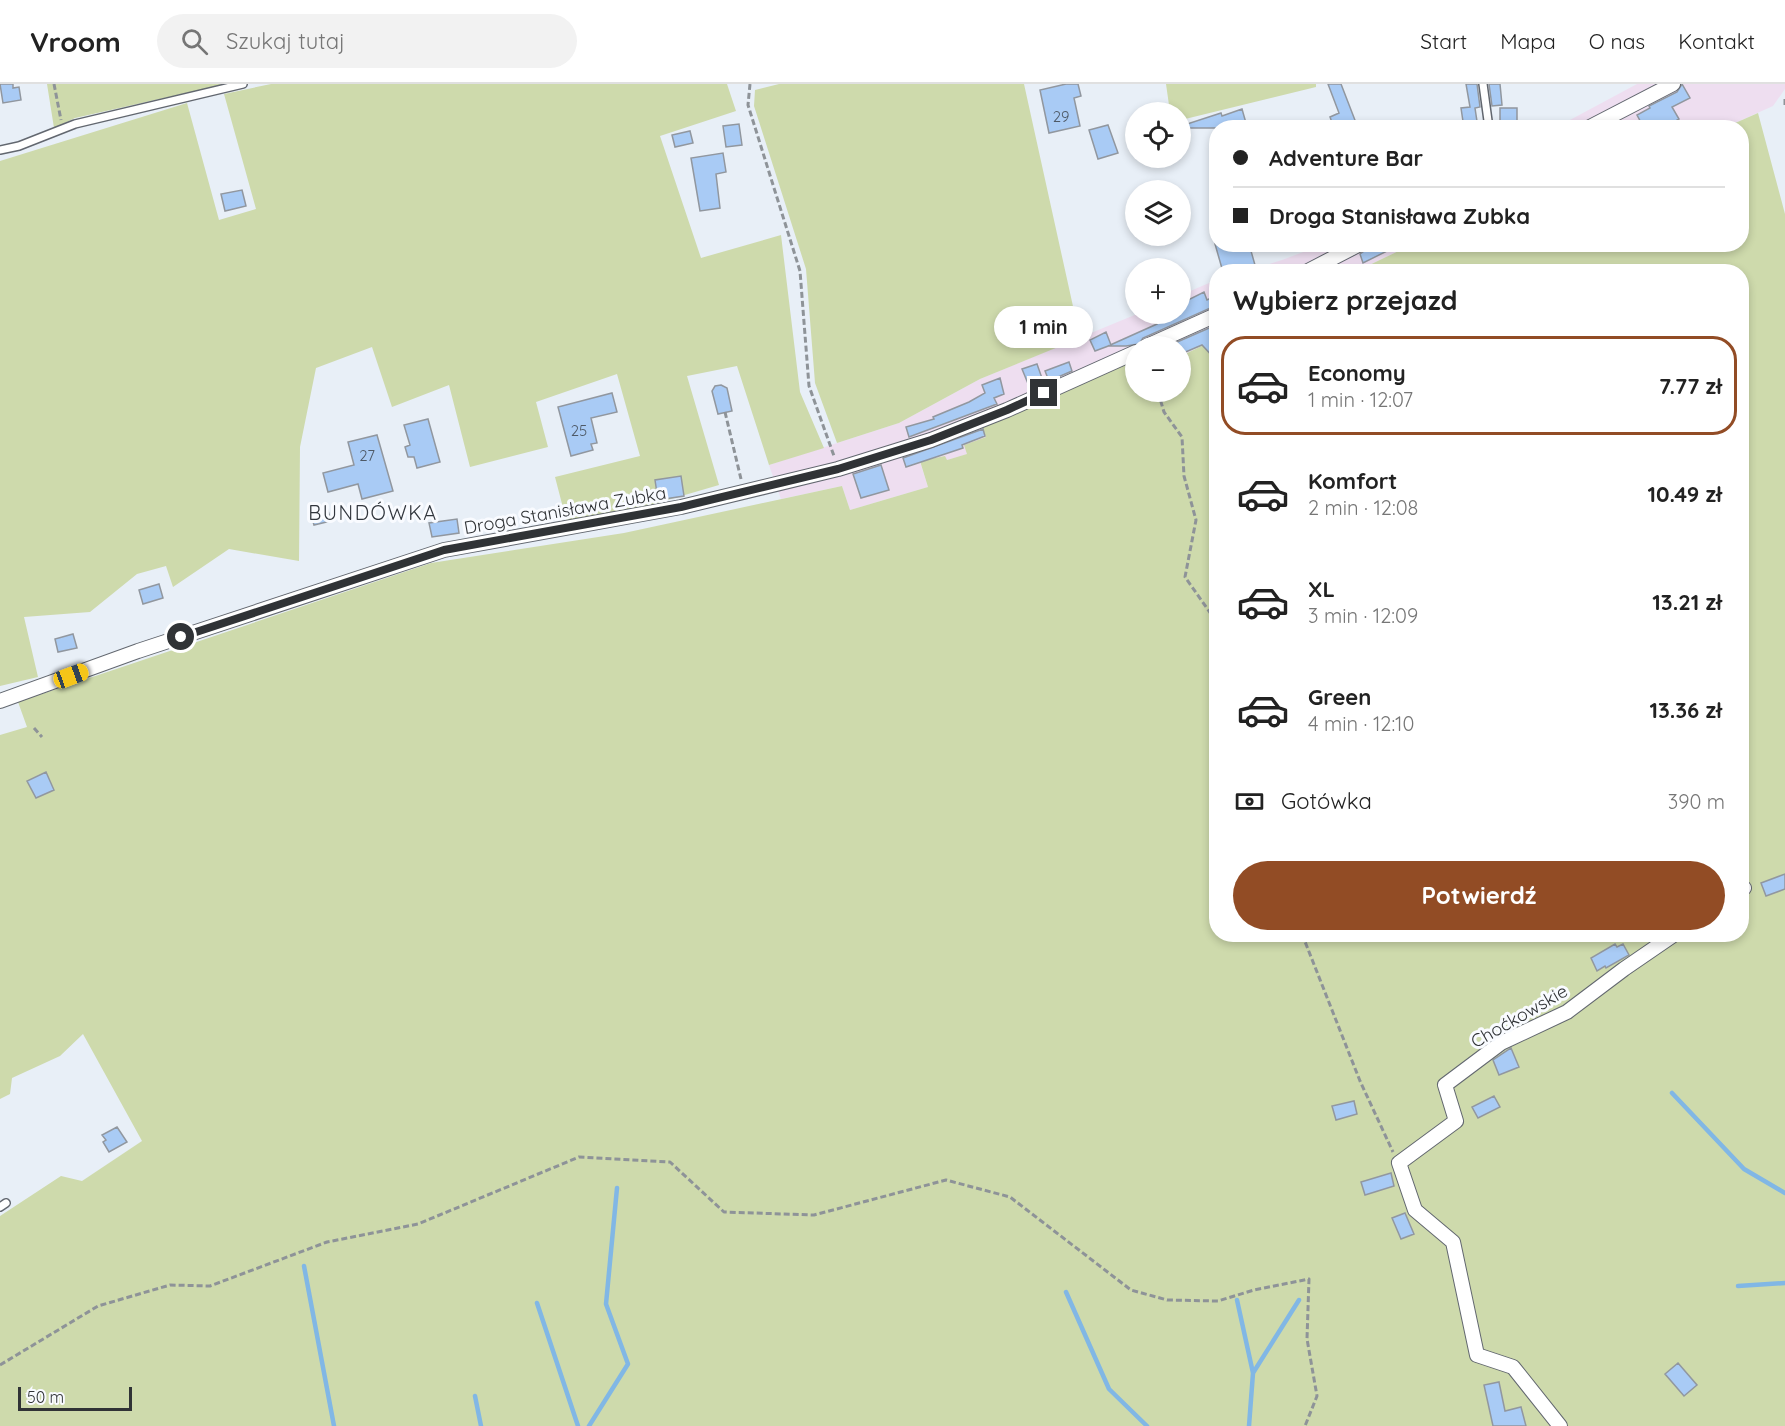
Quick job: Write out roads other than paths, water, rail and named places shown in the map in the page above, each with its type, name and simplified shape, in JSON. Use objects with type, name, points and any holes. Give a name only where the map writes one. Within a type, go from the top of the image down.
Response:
[{"type":"street","points":[[1603,120],[1673,84]]},
{"type":"street","points":[[1321,264],[1345,252]]},
{"type":"street","points":[[1169,336],[1209,318]]},
{"type":"street","name":"Droga Stanisława Zubka","points":[[0,701],[138,651],[444,550],[681,507],[838,469],[931,440],[1007,410],[1125,357]]},
{"type":"street","name":"Choćkowskie","points":[[1560,1426],[1513,1367],[1477,1355],[1453,1242],[1415,1210],[1398,1163],[1456,1121],[1445,1085],[1501,1043],[1567,1012],[1663,942]]},
{"type":"lane","points":[[0,150],[18,146],[75,124],[243,84]]},
{"type":"lane","points":[[1483,84],[1488,120]]},
{"type":"waterway","points":[[1672,1093],[1744,1169],[1785,1193]]},
{"type":"waterway","points":[[589,1426],[628,1364],[606,1304],[617,1188]]},
{"type":"waterway","points":[[304,1266],[334,1426]]},
{"type":"waterway","points":[[1738,1286],[1785,1283]]},
{"type":"waterway","points":[[1066,1292],[1109,1389],[1147,1426]]},
{"type":"waterway","points":[[1237,1300],[1253,1373]]},
{"type":"waterway","points":[[1249,1426],[1253,1373],[1299,1300]]},
{"type":"waterway","points":[[537,1303],[578,1426]]},
{"type":"waterway","points":[[475,1396],[481,1426]]},
{"type":"district","name":"BUNDÓWKA","points":[[373,512]]}]
